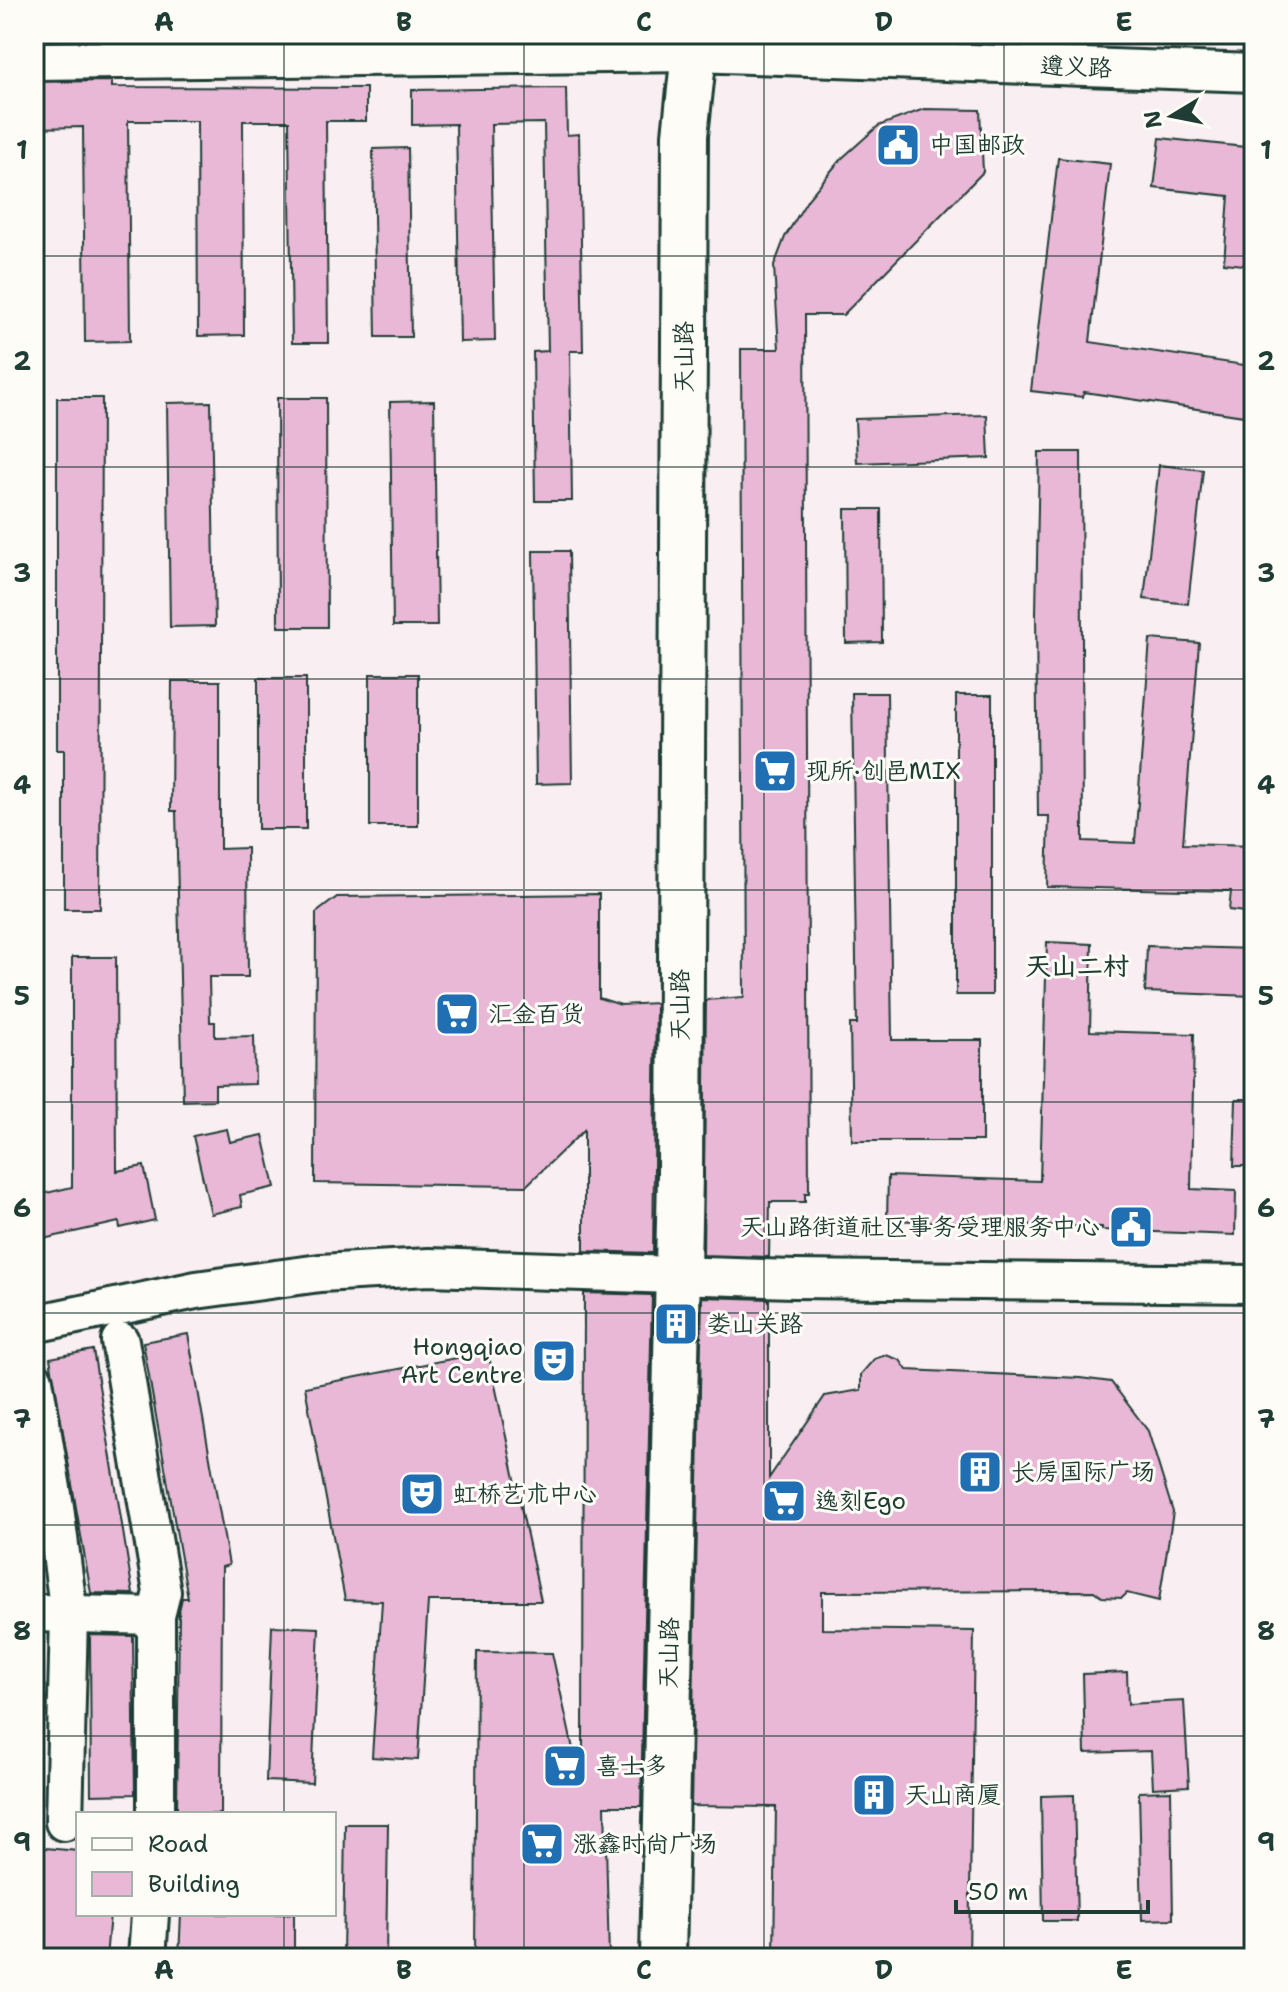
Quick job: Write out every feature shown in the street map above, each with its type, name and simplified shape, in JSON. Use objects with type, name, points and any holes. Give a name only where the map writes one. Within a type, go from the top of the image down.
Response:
[{"type":"main road","name":"天山路","points":[[663,1958],[678,1277],[685,135],[694,40]]},
{"type":"street","name":"遵义路","points":[[34,61],[694,40],[1254,73]]},
{"type":"street","points":[[34,1324],[196,1290],[320,1273],[429,1267],[678,1277],[1254,1284]]},
{"type":"street","points":[[120,1341],[162,1592],[156,1616],[156,1812]]},
{"type":"street","points":[[34,1380],[55,1507],[51,1614],[64,1822]]},
{"type":"street","points":[[51,1614],[156,1616]]},
{"type":"street","points":[[147,1958],[150,1916]]},
{"type":"building","points":[[112,81],[112,87],[366,88],[366,121],[326,121],[328,343],[292,343],[289,121],[243,121],[244,335],[198,336],[197,121],[128,121],[130,341],[85,342],[83,127],[34,128],[34,82]]},
{"type":"building","points":[[566,88],[567,135],[579,134],[583,351],[570,351],[572,501],[535,501],[533,352],[548,351],[544,123],[491,124],[495,341],[460,342],[456,124],[412,125],[412,90]]},
{"type":"building","points":[[924,109],[980,110],[983,172],[843,315],[805,315],[809,1193],[805,1193],[805,1202],[770,1202],[769,1257],[703,1255],[706,1000],[744,997],[741,349],[779,349],[774,266],[785,237],[808,199],[840,160],[878,126]]},
{"type":"building","points":[[1160,138],[1254,148],[1254,266],[1224,263],[1229,196],[1154,188]]},
{"type":"building","points":[[408,148],[411,337],[376,337],[373,149]]},
{"type":"building","points":[[1058,158],[1110,164],[1090,342],[1251,366],[1244,416],[1084,392],[1083,397],[1031,391]]},
{"type":"building","points":[[57,398],[102,398],[100,909],[64,909],[64,750],[57,750]]},
{"type":"building","points":[[277,398],[326,398],[327,627],[278,627]]},
{"type":"building","points":[[434,401],[437,626],[393,626],[390,402]]},
{"type":"building","points":[[211,402],[215,626],[170,627],[167,403]]},
{"type":"building","points":[[987,415],[989,458],[857,463],[855,419]]},
{"type":"building","points":[[1039,452],[1081,452],[1083,841],[1135,843],[1150,639],[1199,643],[1183,844],[1254,846],[1254,913],[1229,910],[1231,891],[1047,887],[1049,816],[1038,816],[1036,614]]},
{"type":"building","points":[[1159,465],[1203,470],[1188,604],[1144,599]]},
{"type":"building","points":[[845,509],[881,509],[882,642],[846,643]]},
{"type":"building","points":[[533,551],[569,551],[572,783],[536,784]]},
{"type":"building","points":[[370,674],[418,674],[418,826],[370,826]]},
{"type":"building","points":[[258,678],[306,678],[306,829],[258,829]]},
{"type":"building","points":[[172,681],[220,681],[220,849],[247,848],[248,977],[209,977],[210,1022],[215,1022],[215,1037],[254,1036],[255,1084],[215,1085],[215,1100],[183,1101],[176,811],[171,811]]},
{"type":"building","points":[[852,693],[887,693],[892,1040],[982,1040],[982,1141],[852,1141],[850,1024],[857,1024]]},
{"type":"building","points":[[956,695],[992,695],[992,995],[956,995]]},
{"type":"building","name":"汇金百货","points":[[599,894],[599,998],[621,1005],[656,1003],[653,1253],[584,1251],[584,1130],[526,1186],[315,1183],[316,913],[337,897]]},
{"type":"building","points":[[1047,942],[1092,944],[1090,1031],[1194,1034],[1191,1189],[1236,1191],[1235,1235],[887,1220],[888,1176],[1040,1181]]},
{"type":"building","points":[[1147,946],[1254,949],[1254,996],[1145,992]]},
{"type":"building","points":[[72,957],[116,957],[117,1171],[144,1166],[155,1220],[120,1228],[119,1222],[34,1241],[34,1196],[72,1187]]},
{"type":"building","points":[[1236,1099],[1254,1099],[1254,1166],[1234,1166]]},
{"type":"building","points":[[227,1129],[230,1142],[263,1135],[275,1187],[240,1195],[242,1207],[211,1214],[193,1136]]},
{"type":"building","points":[[584,1293],[652,1295],[641,1806],[605,1806],[609,1958],[475,1958],[477,1652],[552,1653],[573,1749],[583,1748]]},
{"type":"building","points":[[702,1297],[769,1299],[769,1478],[825,1396],[861,1390],[861,1374],[874,1359],[886,1355],[900,1360],[907,1370],[1111,1382],[1148,1431],[1173,1512],[1159,1601],[1127,1593],[1122,1598],[1102,1597],[1094,1591],[822,1592],[822,1629],[974,1631],[969,1958],[774,1958],[776,1807],[691,1806]]},
{"type":"building","points":[[188,1334],[229,1565],[222,1567],[221,1812],[177,1812],[179,1611],[182,1598],[188,1598],[143,1342]]},
{"type":"building","points":[[93,1350],[133,1594],[91,1593],[50,1358]]},
{"type":"building","name":"虹桥艺术中心","points":[[488,1352],[541,1601],[428,1601],[418,1760],[372,1757],[382,1601],[345,1600],[305,1387]]},
{"type":"building","points":[[272,1626],[319,1628],[312,1783],[266,1781]]},
{"type":"building","points":[[90,1635],[133,1636],[135,1794],[91,1795]]},
{"type":"building","points":[[1127,1672],[1128,1704],[1184,1701],[1189,1786],[1153,1788],[1151,1751],[1085,1753],[1083,1674]]},
{"type":"building","points":[[1171,1791],[1173,1919],[1142,1920],[1139,1792]]},
{"type":"building","points":[[1074,1795],[1077,1921],[1043,1921],[1041,1796]]},
{"type":"building","points":[[345,1824],[388,1824],[386,1958],[343,1958]]},
{"type":"building","points":[[34,1847],[76,1851],[76,1916],[110,1916],[106,1958],[34,1958]]},
{"type":"building","points":[[181,1916],[294,1916],[294,1958],[179,1958]]},
{"type":"place","name":"中国邮政","points":[[898,145]]},
{"type":"place","name":"现所·创邑MIX","points":[[775,771]]},
{"type":"place","name":"汇金百货","points":[[457,1014]]},
{"type":"place","name":"天山路街道社区事务受理服务中心","points":[[1131,1227]]},
{"type":"place","name":"娄山关路","points":[[676,1324]]},
{"type":"place","name":"Hongqiao Art Centre","points":[[554,1361]]},
{"type":"place","name":"长房国际广场","points":[[980,1472]]},
{"type":"place","name":"虹桥艺术中心","points":[[422,1494]]},
{"type":"place","name":"逸刻Ego","points":[[784,1501]]},
{"type":"place","name":"喜士多","points":[[565,1766]]},
{"type":"place","name":"天山商厦","points":[[874,1795]]},
{"type":"place","name":"涨鑫时尚广场","points":[[542,1844]]},
{"type":"district","name":"天山二村","points":[[1077,965]]}]
